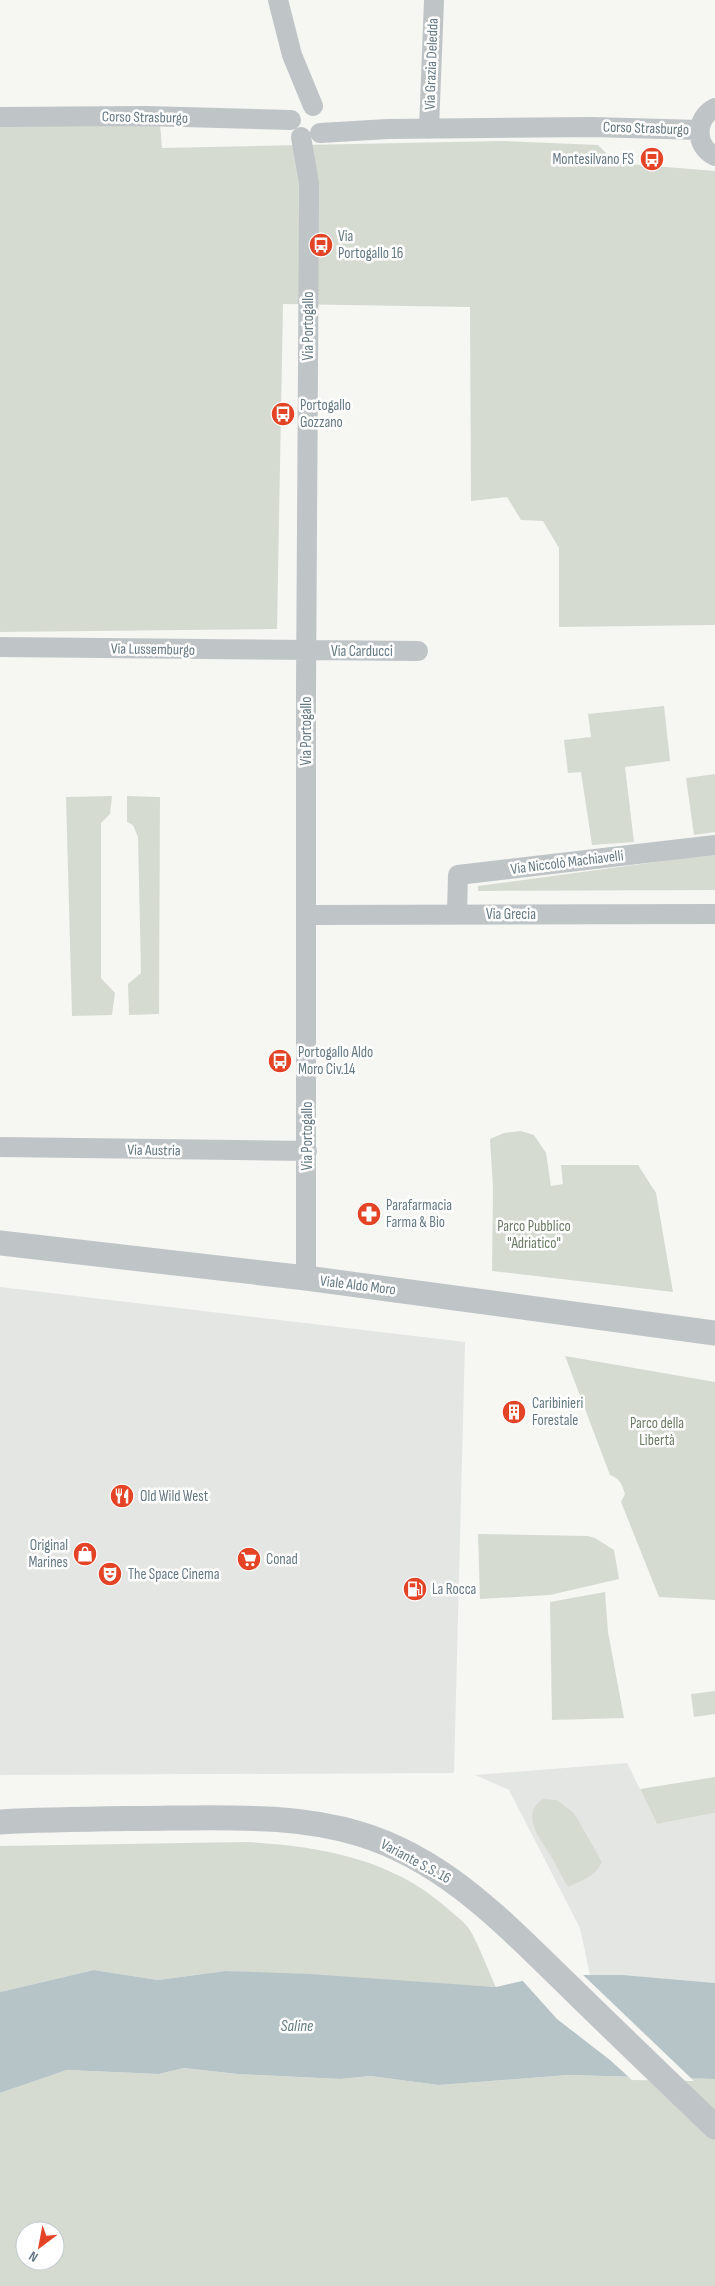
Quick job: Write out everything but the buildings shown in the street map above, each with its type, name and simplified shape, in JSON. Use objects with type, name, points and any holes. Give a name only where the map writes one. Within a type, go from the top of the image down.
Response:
[{"type":"street","name":"Via Portogallo","points":[[278,0],[309,122],[306,651],[306,1278]]},
{"type":"street","name":"Via Grazia Deledda","points":[[429,129],[434,0]]},
{"type":"street","points":[[705,143],[704,117],[715,108]]},
{"type":"street","name":"Corso Strasburgo","points":[[0,117],[146,116],[309,122],[388,129],[592,127],[606,138],[705,143]]},
{"type":"street","name":"Via Lussemburgo","points":[[0,647],[306,651]]},
{"type":"street","name":"Via Carducci","points":[[306,651],[418,651]]},
{"type":"street","name":"Via Niccolò Machiavelli","points":[[457,914],[458,875],[715,845]]},
{"type":"street","name":"Via Grecia","points":[[307,915],[715,914]]},
{"type":"street","name":"Via Austria","points":[[0,1147],[307,1151]]},
{"type":"street","name":"Viale Aldo Moro","points":[[0,1243],[306,1278],[715,1332]]},
{"type":"street","name":"Variante S.S. 16","points":[[7,1820],[263,1818],[313,1823],[360,1834],[401,1850],[442,1873],[486,1907],[715,2127]]},
{"type":"shaded area","points":[[0,1287],[465,1342],[454,1773],[0,1775]]},
{"type":"shaded area","points":[[627,1763],[657,1824],[715,1813],[715,1983],[623,1975],[590,1975],[580,1928],[509,1790],[475,1775]]},
{"type":"green space","points":[[160,124],[162,148],[501,141],[598,145],[616,163],[715,171],[715,625],[559,627],[559,548],[543,521],[521,520],[507,497],[471,501],[470,307],[283,304],[277,629],[0,632],[0,125]]},
{"type":"green space","points":[[664,706],[670,761],[625,767],[634,842],[592,845],[581,772],[568,773],[564,740],[591,737],[588,714]]},
{"type":"green space","points":[[715,774],[715,832],[694,835],[686,778]]},
{"type":"green space","points":[[112,796],[110,814],[101,823],[101,978],[115,993],[112,1015],[72,1016],[66,797]]},
{"type":"green space","points":[[127,796],[160,797],[159,1014],[129,1015],[128,984],[141,973],[138,837],[133,825],[127,822]]},
{"type":"green space","points":[[715,854],[715,890],[478,891],[478,886]]},
{"type":"green space","name":"Parco Pubblico \"Adriatico\"","points":[[521,1131],[534,1135],[546,1153],[551,1186],[563,1184],[561,1165],[638,1165],[656,1193],[673,1292],[492,1271],[493,1188],[490,1139],[504,1133]]},
{"type":"green space","name":"Parco della Libertà","points":[[565,1356],[715,1382],[715,1600],[659,1597],[621,1502],[625,1494],[623,1487],[618,1480],[610,1475]]},
{"type":"green space","points":[[478,1534],[588,1536],[595,1538],[614,1550],[619,1579],[550,1595],[480,1599]]},
{"type":"green space","points":[[605,1592],[608,1632],[624,1718],[552,1720],[550,1602]]},
{"type":"green space","points":[[715,1691],[715,1714],[694,1717],[691,1694]]},
{"type":"green space","points":[[715,1777],[715,1813],[657,1824],[640,1789]]},
{"type":"green space","points":[[543,1799],[557,1800],[574,1813],[602,1862],[592,1874],[568,1887],[534,1827],[533,1812],[536,1805]]},
{"type":"green space","points":[[246,1842],[326,1851],[378,1866],[402,1877],[425,1891],[467,1926],[496,1987],[225,1971],[158,1980],[94,1970],[0,1992],[0,1846]]},
{"type":"green space","points":[[184,2068],[237,2074],[340,2079],[370,2076],[439,2085],[568,2075],[715,2079],[715,2286],[0,2286],[0,2093],[67,2070],[159,2074]]},
{"type":"water","name":"Saline","points":[[94,1970],[158,1980],[225,1971],[309,1974],[496,1987],[547,1975],[623,1975],[715,1983],[715,2079],[568,2075],[439,2085],[370,2076],[340,2079],[237,2074],[184,2068],[159,2074],[67,2070],[0,2093],[0,1992]]},
{"type":"pier","points":[[546,1973],[581,1973],[694,2081],[632,2080],[610,2060],[557,2019],[521,1979]]},
{"type":"place","name":"Montesilvano FS","points":[[652,159]]},
{"type":"place","name":"Via Portogallo 16","points":[[321,245]]},
{"type":"place","name":"Portogallo Gozzano","points":[[283,414]]},
{"type":"place","name":"Portogallo Aldo Moro Civ.14","points":[[280,1061]]},
{"type":"place","name":"Parafarmacia Farma & Bio","points":[[369,1214]]},
{"type":"place","name":"Caribinieri Forestale","points":[[514,1412]]},
{"type":"place","name":"Old Wild West","points":[[122,1496]]},
{"type":"place","name":"Original Marines","points":[[85,1554]]},
{"type":"place","name":"Conad","points":[[249,1559]]},
{"type":"place","name":"The Space Cinema","points":[[110,1574]]},
{"type":"place","name":"La Rocca","points":[[415,1589]]}]
